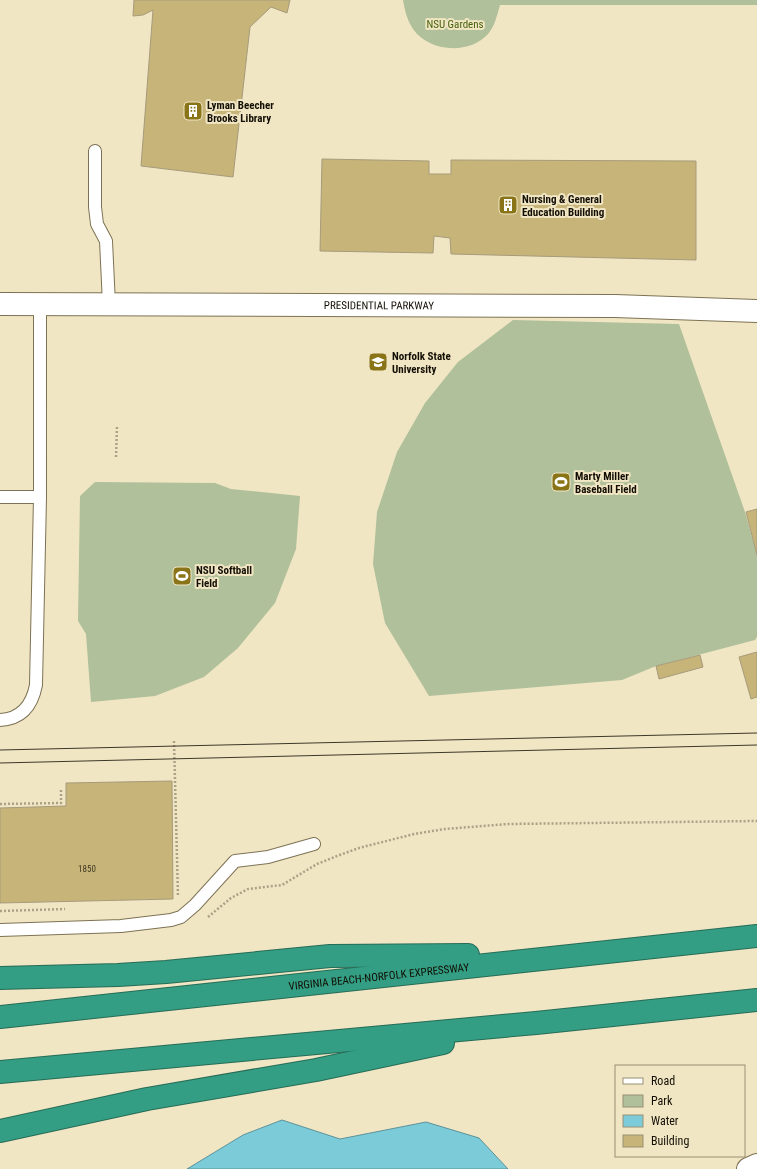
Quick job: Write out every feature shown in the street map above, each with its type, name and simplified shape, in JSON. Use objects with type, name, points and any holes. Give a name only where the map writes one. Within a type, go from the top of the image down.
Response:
[{"type":"highway","name":"VIRGINIA BEACH-NORFOLK EXPRESSWAY","points":[[0,1017],[757,936]]},
{"type":"highway","points":[[0,978],[159,973],[330,956],[595,954]]},
{"type":"highway","points":[[0,1072],[536,1023],[757,1000]]},
{"type":"highway","points":[[0,1131],[146,1099],[316,1070],[536,1023]]},
{"type":"street","name":"PRESIDENTIAL PARKWAY","points":[[0,304],[616,306],[757,311]]},
{"type":"street","points":[[748,1169],[757,1165]]},
{"type":"lane","points":[[96,150],[97,224],[106,241],[109,304]]},
{"type":"lane","points":[[0,720],[16,718],[28,708],[35,692],[40,497],[40,304]]},
{"type":"lane","points":[[0,497],[40,497]]},
{"type":"lane","points":[[0,930],[121,926],[171,920],[181,917],[195,905],[235,861],[268,857],[314,844]]},
{"type":"path","points":[[116,457],[117,426]]},
{"type":"path","points":[[174,741],[179,891],[177,900]]},
{"type":"path","points":[[0,804],[61,803],[61,788]]},
{"type":"path","points":[[206,919],[231,898],[248,889],[282,885],[317,864],[337,856],[359,848],[414,834],[445,829],[508,824],[757,821]]},
{"type":"path","points":[[0,911],[71,909]]},
{"type":"green space","name":"NSU Gardens","points":[[403,0],[757,0],[757,5],[500,5],[494,24],[488,34],[480,41],[460,48],[449,48],[439,46],[420,37],[409,22],[405,12]]},
{"type":"green space","name":"Marty Miller Baseball Field","points":[[513,320],[679,324],[745,512],[757,555],[757,637],[755,640],[656,666],[622,680],[429,696],[385,623],[373,564],[377,512],[397,452],[425,403],[458,362]]},
{"type":"green space","name":"NSU Softball Field","points":[[95,482],[215,483],[231,489],[300,496],[296,549],[275,603],[238,648],[204,677],[155,696],[91,702],[86,634],[78,621],[80,496]]},
{"type":"water","points":[[282,1120],[340,1139],[426,1122],[479,1138],[508,1169],[187,1169],[243,1135]]},
{"type":"building","name":"Lyman Beecher Brooks Library","points":[[134,0],[290,0],[287,13],[271,7],[250,27],[233,177],[141,166],[153,10],[143,15],[133,16]]},
{"type":"building","name":"Nursing & General Education Building","points":[[322,159],[429,161],[429,174],[451,174],[451,160],[696,161],[696,260],[451,254],[450,238],[434,236],[433,253],[320,251]]},
{"type":"building","points":[[757,509],[757,555],[746,512]]},
{"type":"building","points":[[757,652],[757,697],[751,699],[739,657]]},
{"type":"building","points":[[700,655],[703,667],[659,679],[656,666]]},
{"type":"building","points":[[172,781],[173,899],[0,903],[0,808],[66,806],[66,783]]},
{"type":"tram line","points":[[0,750],[757,733]]},
{"type":"tram line","points":[[0,763],[757,745]]},
{"type":"place","name":"Lyman Beecher Brooks Library","points":[[193,111]]},
{"type":"place","name":"Nursing & General Education Building","points":[[508,205]]},
{"type":"place","name":"Norfolk State University","points":[[378,362]]},
{"type":"place","name":"Marty Miller Baseball Field","points":[[561,482]]},
{"type":"place","name":"NSU Softball Field","points":[[182,576]]}]
